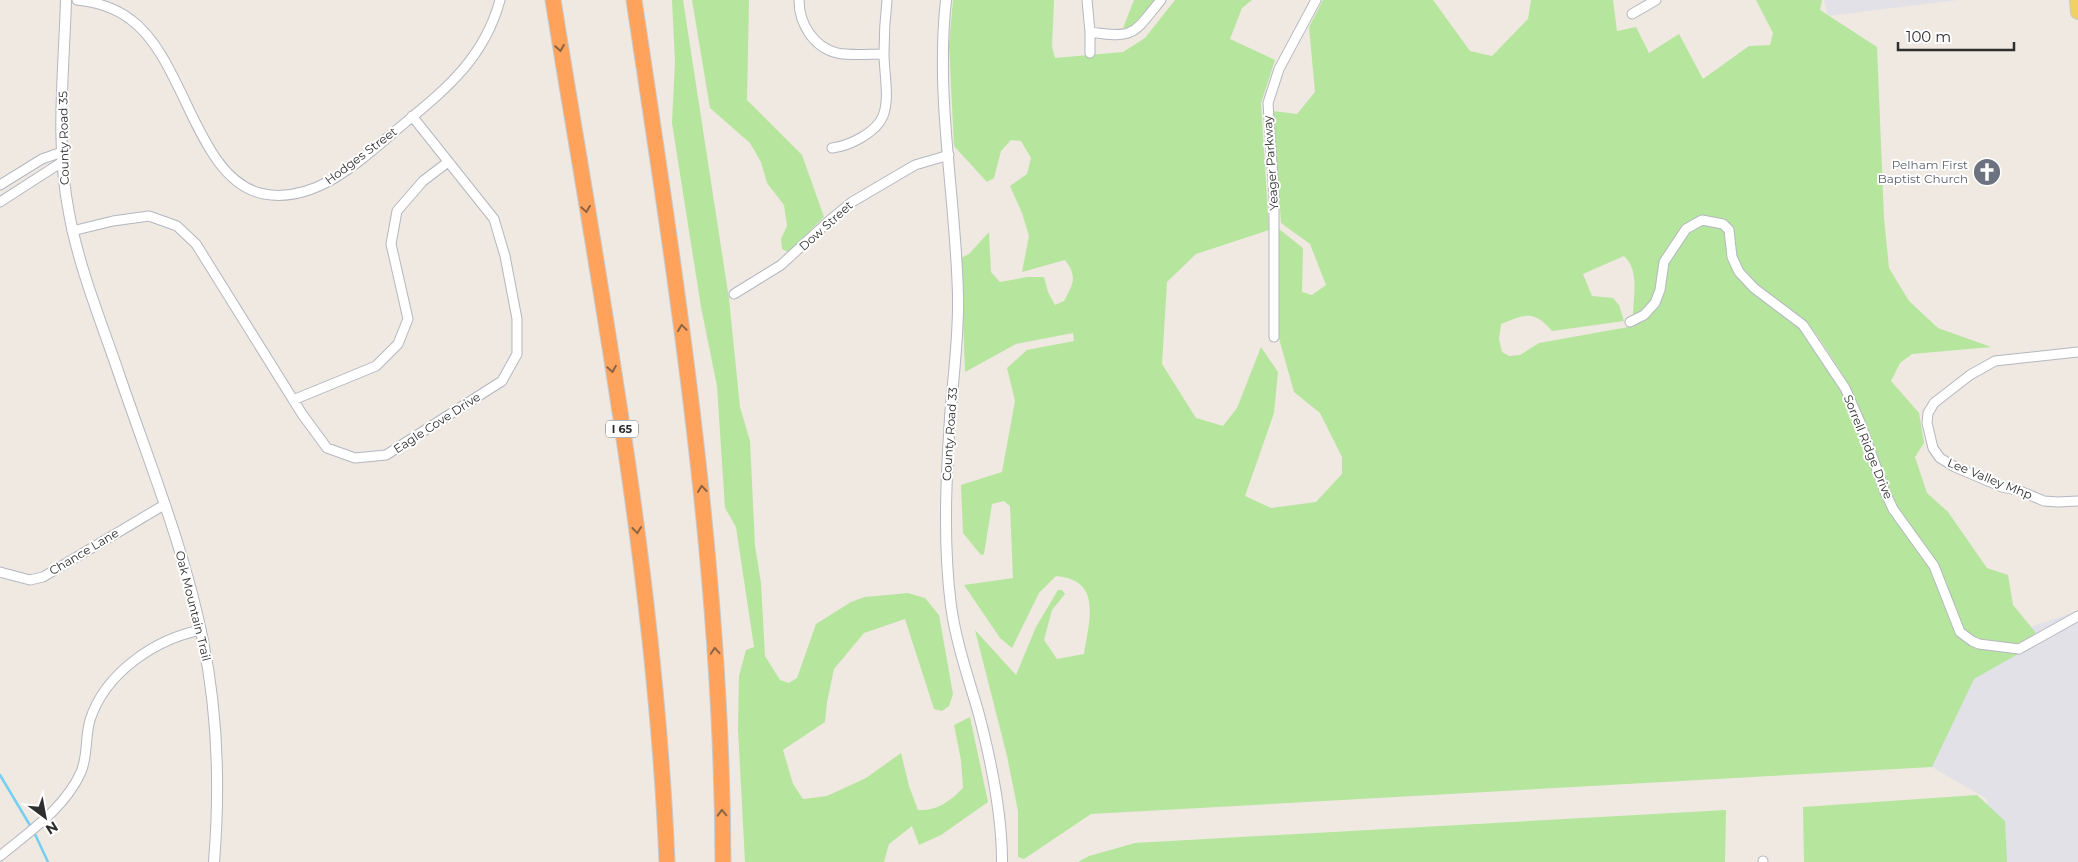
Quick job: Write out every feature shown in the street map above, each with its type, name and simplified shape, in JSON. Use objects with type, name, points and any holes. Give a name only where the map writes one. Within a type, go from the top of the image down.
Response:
[{"type":"highway","name":"I 65","points":[[553,0],[634,510],[656,695],[667,862]]},
{"type":"highway","points":[[634,0],[683,332],[703,499],[717,677],[723,862]]},
{"type":"main road","points":[[2077,0],[2078,12]]},
{"type":"street","name":"Hodges Street","points":[[71,0],[89,2],[117,11],[143,30],[166,62],[218,162],[231,177],[255,192],[284,195],[318,188],[344,171],[454,81],[464,70],[485,38],[500,0]]},
{"type":"street","name":"County Road 35","points":[[71,0],[61,116],[65,189],[72,231],[114,359]]},
{"type":"street","points":[[799,0],[800,16],[806,29],[817,42],[830,50],[846,54],[884,54]]},
{"type":"street","points":[[832,148],[843,146],[856,139],[872,129],[881,120],[885,101],[884,54],[887,0]]},
{"type":"street","name":"County Road 33","points":[[946,0],[943,86],[958,297],[958,337],[946,480],[950,590],[954,625],[978,713],[992,774],[1000,826],[1002,862]]},
{"type":"street","points":[[1088,0],[1090,53]]},
{"type":"street","points":[[1090,32],[1118,36],[1127,35],[1142,24],[1161,0]]},
{"type":"street","name":"Yeager Parkway","points":[[1274,337],[1274,196],[1268,104],[1279,69],[1316,0]]},
{"type":"street","points":[[1632,14],[1656,0]]},
{"type":"street","name":"Eagle Cove Drive","points":[[72,231],[113,221],[149,216],[177,226],[196,244],[293,400],[327,448],[355,458],[386,455],[502,381],[517,354],[517,319],[505,256],[494,219],[412,116]]},
{"type":"street","name":"Dow Street","points":[[734,294],[781,265],[852,202],[914,165],[949,155]]},
{"type":"street","points":[[0,186],[42,159],[62,157]]},
{"type":"street","points":[[0,202],[62,157]]},
{"type":"street","points":[[293,400],[376,366],[398,344],[408,319],[391,244],[397,211],[423,181],[448,162]]},
{"type":"street","name":"Sorrell Ridge Drive","points":[[1630,322],[1644,315],[1655,303],[1660,290],[1664,262],[1686,229],[1702,220],[1723,224],[1729,230],[1732,258],[1739,272],[1754,288],[1803,325],[1817,343],[1845,388],[1894,509],[1934,566],[1960,632],[1979,644],[2019,650],[2078,616]]},
{"type":"street","name":"Lee Valley Mhp","points":[[2078,352],[1996,361],[1970,375],[1934,403],[1928,413],[1927,423],[1933,448],[1940,458],[1951,465],[2002,487],[2020,490],[2044,500],[2058,502],[2078,500]]},
{"type":"street","name":"Oak Mountain Trail","points":[[114,359],[188,578],[201,630],[208,667],[216,736],[218,792],[214,862]]},
{"type":"street","name":"Chance Lane","points":[[0,572],[30,580],[43,577],[164,505]]},
{"type":"street","points":[[0,856],[58,806],[81,772],[90,721],[112,682],[134,661],[156,646],[201,630]]},
{"type":"shaded area","points":[[1824,0],[1958,0],[1828,16]]},
{"type":"shaded area","points":[[2078,611],[2078,862],[1911,862],[1992,851],[1987,799],[1932,767],[1946,655]]},
{"type":"green space","points":[[672,0],[683,0],[729,299],[740,407],[750,441],[755,546],[761,583],[765,656],[780,680],[789,683],[797,678],[816,624],[851,602],[865,597],[908,593],[925,598],[939,615],[953,694],[949,706],[942,711],[934,709],[905,619],[864,633],[834,669],[825,722],[783,750],[793,784],[803,799],[827,796],[866,778],[901,753],[909,786],[918,810],[938,807],[963,788],[961,760],[954,725],[970,717],[988,802],[941,835],[919,845],[912,826],[889,844],[884,862],[745,862],[738,729],[739,676],[746,650],[754,647],[736,527],[725,508],[717,386],[701,307],[672,123],[675,61]]},
{"type":"green space","points":[[692,0],[749,0],[747,100],[802,155],[824,217],[788,252],[782,249],[781,239],[787,226],[784,205],[767,183],[761,162],[750,143],[710,108]]},
{"type":"green space","points":[[953,0],[1054,0],[1052,47],[1055,58],[1123,52],[1145,38],[1175,0],[1252,0],[1242,8],[1230,39],[1275,60],[1261,103],[1269,230],[1196,254],[1167,282],[1162,364],[1196,418],[1223,426],[1237,408],[1261,347],[1278,372],[1274,413],[1245,496],[1271,508],[1316,502],[1342,474],[1342,457],[1320,413],[1294,392],[1278,335],[1279,229],[1303,248],[1302,292],[1312,295],[1326,285],[1310,244],[1281,223],[1273,111],[1297,114],[1315,92],[1309,27],[1323,0],[1433,0],[1470,51],[1492,56],[1528,19],[1531,0],[1613,0],[1617,31],[1636,27],[1649,53],[1679,34],[1703,79],[1749,46],[1770,45],[1773,33],[1756,0],[1822,0],[1820,10],[1877,47],[1884,218],[1889,268],[1909,301],[1938,328],[1991,347],[1912,354],[1900,363],[1891,381],[1919,413],[1924,443],[1915,457],[1927,493],[1948,512],[1987,568],[2008,575],[2013,605],[2036,633],[2014,647],[1975,639],[1964,632],[1959,626],[1935,562],[1899,512],[1887,491],[1859,409],[1835,363],[1818,337],[1801,318],[1759,288],[1742,270],[1735,255],[1731,228],[1719,219],[1710,216],[1700,217],[1685,226],[1667,249],[1660,264],[1652,303],[1647,309],[1633,316],[1634,276],[1629,262],[1624,256],[1583,274],[1592,296],[1613,298],[1619,305],[1624,321],[1552,331],[1540,320],[1534,317],[1523,316],[1501,324],[1499,339],[1502,352],[1509,356],[1520,355],[1539,343],[1634,326],[1658,305],[1664,291],[1669,258],[1689,228],[1703,223],[1721,225],[1725,228],[1730,258],[1737,276],[1754,293],[1803,329],[1837,381],[1855,418],[1887,504],[1934,571],[1953,628],[1964,640],[1978,647],[2018,654],[1974,679],[1932,767],[1091,814],[1024,859],[1018,857],[1018,811],[1007,756],[975,630],[1016,675],[1036,627],[1058,590],[1062,590],[1065,594],[1052,610],[1044,640],[1057,659],[1084,654],[1090,604],[1087,594],[1081,585],[1071,579],[1056,576],[1039,593],[1012,648],[1000,638],[964,585],[1013,578],[1010,506],[1004,501],[992,504],[984,554],[981,555],[963,533],[961,485],[1002,472],[1015,401],[1007,368],[1027,350],[1074,341],[1073,333],[1016,344],[965,372],[961,258],[969,254],[989,232],[991,272],[1000,282],[1027,277],[1044,277],[1048,292],[1055,305],[1064,301],[1072,285],[1073,276],[1065,260],[1022,272],[1029,236],[1022,213],[1010,186],[1027,174],[1031,158],[1021,141],[1011,140],[1001,151],[994,178],[987,182],[954,146],[949,45]]},
{"type":"green space","points":[[1134,0],[1156,0],[1130,28],[1123,28]]},
{"type":"green space","points":[[1977,795],[2005,821],[2007,862],[1804,862],[1803,807]]},
{"type":"green space","points":[[1726,810],[1725,862],[1078,862],[1089,856],[1135,843]]},
{"type":"waterway","points":[[0,775],[31,827]]},
{"type":"waterway","points":[[34,832],[48,862]]},
{"type":"place","name":"Pelham First Baptist Church","points":[[1987,172]]}]
